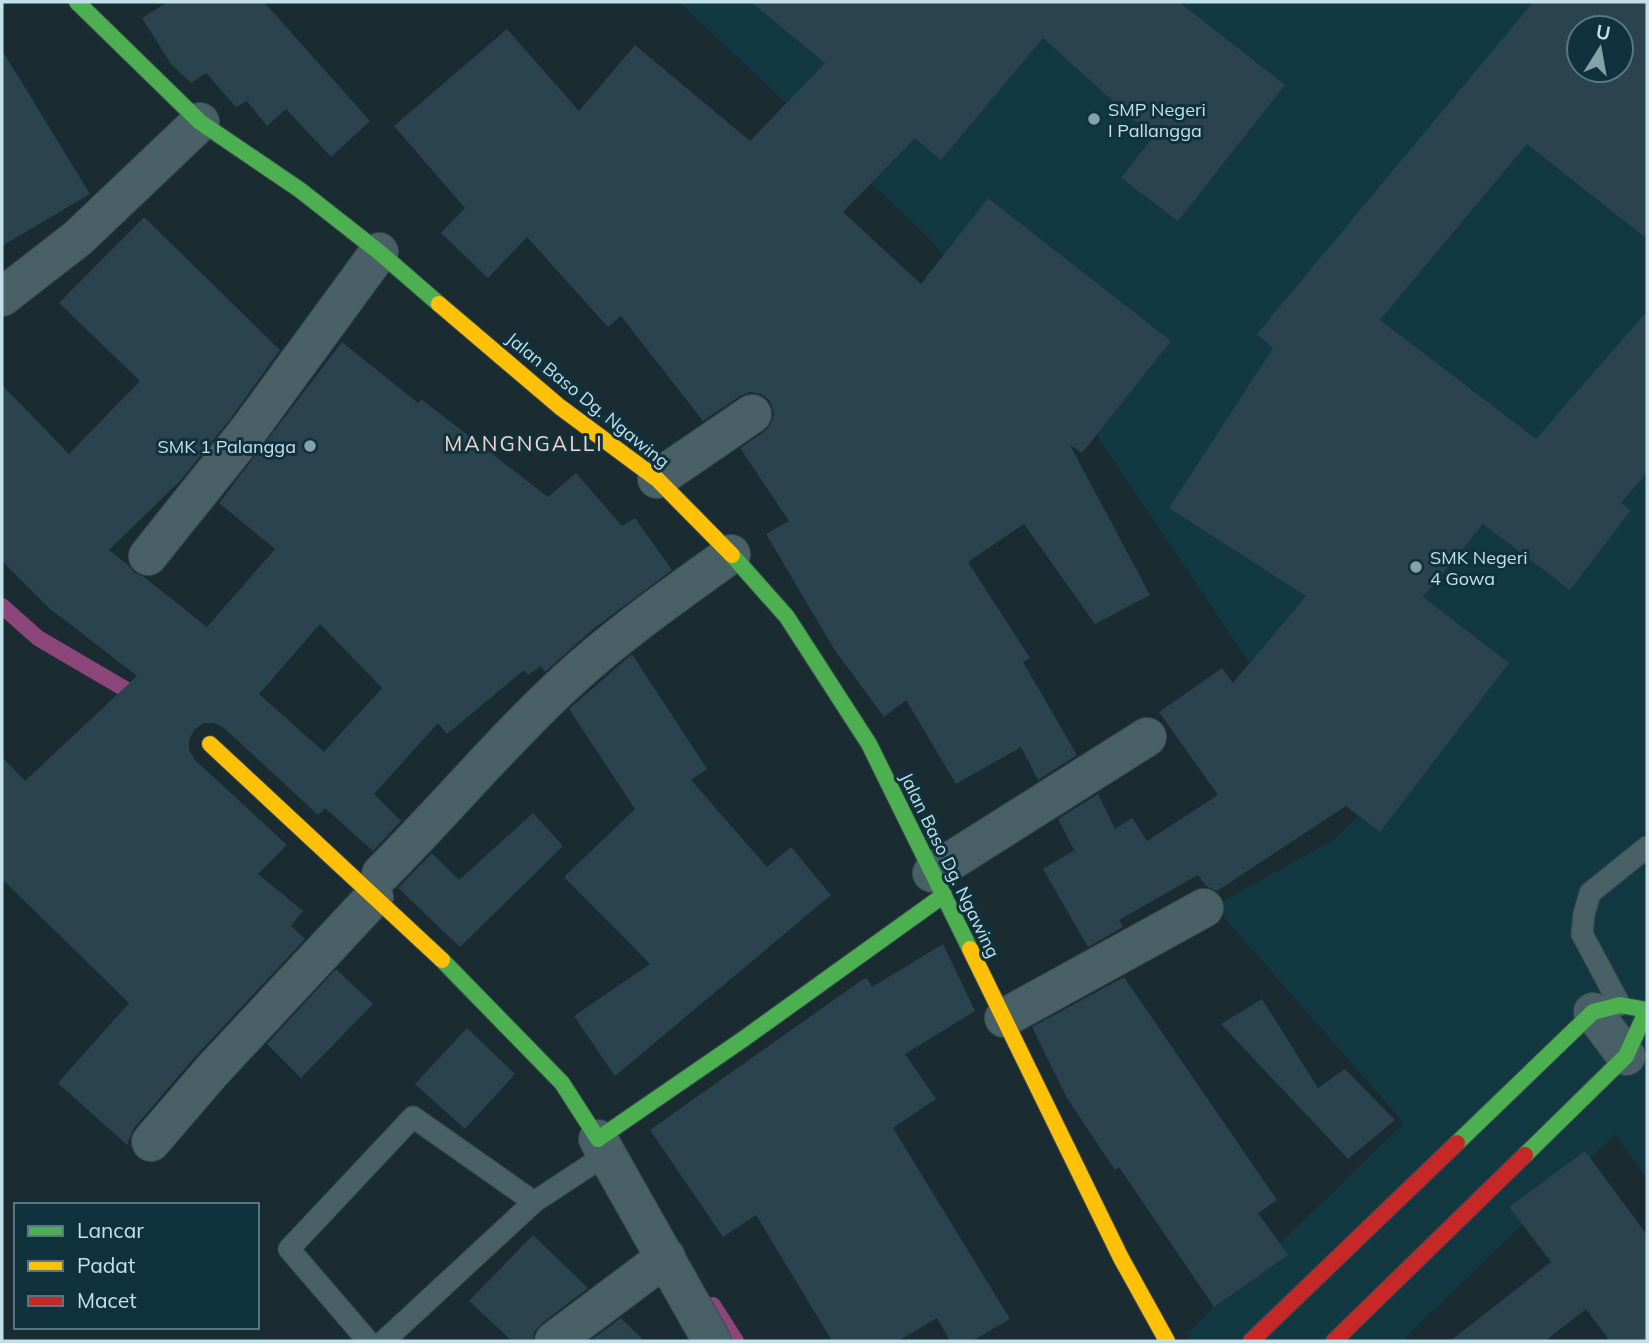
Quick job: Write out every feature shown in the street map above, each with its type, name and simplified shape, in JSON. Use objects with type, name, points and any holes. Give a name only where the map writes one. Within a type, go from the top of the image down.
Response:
[{"type":"street","name":"Jalan Baso Dg. Ngawing","points":[[76,2],[200,122],[300,190],[379,252],[560,407],[657,479],[788,617],[869,744],[1121,1258],[1167,1341]]},
{"type":"street","points":[[2,297],[78,238],[200,122]]},
{"type":"street","points":[[148,556],[247,431],[379,252]]},
{"type":"street","points":[[657,479],[751,414]]},
{"type":"street","points":[[151,1142],[534,712],[631,625],[731,554]]},
{"type":"street","points":[[605,1140],[938,884],[1147,737]]},
{"type":"street","points":[[210,744],[377,886],[562,1083],[605,1140],[712,1341]]},
{"type":"street","points":[[1004,1018],[1204,908]]},
{"type":"street","points":[[1251,1341],[1606,1009],[1626,1056],[1334,1341]]},
{"type":"street","points":[[554,1341],[666,1257]]},
{"type":"lane","points":[[1606,1009],[1582,934],[1584,914],[1590,893],[1647,847]]},
{"type":"lane","points":[[368,1341],[289,1249],[413,1117],[534,1202]]},
{"type":"lane","points":[[384,1341],[605,1140]]},
{"type":"shaded area","name":"SMK Negeri 4 Gowa","points":[[679,2],[1647,2],[1647,1179],[1615,1134],[1402,1341],[1190,1341],[1186,1334],[1404,1123],[1214,906],[1330,842],[1358,817],[1274,700],[1096,434],[927,236]]},
{"type":"building","points":[[168,2],[264,2],[370,121],[331,157],[286,109],[267,126],[247,101],[236,107],[206,73],[191,83],[171,64],[142,18]]},
{"type":"building","points":[[751,2],[1179,2],[1285,85],[1178,221],[1121,178],[1153,137],[1043,38],[941,160],[915,138],[843,212],[921,284],[988,198],[1171,341],[1082,453],[1070,445],[1150,595],[1095,624],[1024,524],[968,562],[1030,658],[1023,662],[1077,755],[1038,780],[1021,747],[956,784],[906,700],[884,717],[834,649],[766,534],[789,521],[740,448],[771,424],[774,413],[770,401],[761,394],[750,392],[703,421],[621,316],[608,327],[527,237],[488,278],[441,233],[465,208],[394,126],[507,29],[579,111],[635,45],[750,141],[825,63]]},
{"type":"building","points":[[1533,2],[1647,2],[1647,239],[1527,144],[1380,320],[1536,439],[1647,311],[1647,473],[1621,503],[1631,510],[1570,590],[1483,524],[1423,597],[1509,663],[1380,832],[1346,806],[1217,891],[1206,886],[1198,875],[1119,920],[1123,927],[1088,947],[1043,869],[1073,851],[1076,854],[1058,819],[1098,794],[1115,829],[1132,818],[1147,841],[1218,795],[1159,712],[1222,668],[1233,683],[1306,596],[1169,508],[1273,348],[1257,334]]},
{"type":"building","points":[[2,50],[90,194],[2,246]]},
{"type":"building","points":[[144,217],[280,350],[231,418],[180,481],[109,550],[207,627],[275,549],[219,503],[342,342],[418,403],[421,399],[548,497],[576,473],[622,526],[635,518],[672,570],[592,630],[545,672],[541,666],[528,675],[524,670],[447,734],[438,723],[374,794],[401,821],[373,851],[325,808],[318,815],[224,728],[214,723],[204,723],[195,729],[189,740],[189,750],[195,760],[287,845],[258,874],[303,911],[291,926],[305,939],[195,1057],[134,1128],[127,1145],[58,1083],[129,1003],[2,879],[2,757],[25,781],[137,676],[49,608],[2,561],[2,385],[69,454],[140,381],[59,303]],"holes":[[[320,624],[382,688],[324,752],[259,694]]]},
{"type":"building","points":[[632,654],[707,769],[691,780],[767,867],[791,847],[831,895],[615,1076],[574,1016],[650,964],[564,877],[635,809],[569,709]]},
{"type":"building","points":[[533,813],[563,846],[460,947],[398,888],[432,853],[459,880]]},
{"type":"building","points":[[943,944],[975,1011],[905,1054],[936,1099],[893,1128],[1010,1319],[972,1341],[950,1341],[937,1318],[898,1341],[832,1341],[756,1215],[723,1237],[650,1130],[862,980],[867,978],[872,987]]},
{"type":"building","points":[[336,969],[373,1004],[301,1078],[267,1044]]},
{"type":"building","points":[[1124,977],[1277,1200],[1258,1213],[1288,1255],[1214,1307],[1119,1167],[1115,1170],[1067,1098],[1032,1027]]},
{"type":"building","points":[[1262,999],[1318,1088],[1345,1069],[1395,1120],[1348,1159],[1221,1024]]},
{"type":"building","points":[[467,1028],[515,1074],[465,1129],[415,1084]]},
{"type":"building","points":[[1585,1151],[1647,1235],[1647,1341],[1610,1341],[1586,1309],[1545,1341],[1450,1341],[1551,1262],[1509,1207]]},
{"type":"building","points":[[533,1235],[588,1288],[541,1324],[534,1332],[533,1341],[512,1341],[469,1301]]},
{"type":"building","points":[[621,1318],[644,1341],[590,1341]]},
{"type":"waterway","points":[[2,606],[38,638],[142,699]]},
{"type":"waterway","points":[[713,1305],[736,1341]]},
{"type":"traffic: fast","points":[[77,2],[200,122],[300,190],[379,252],[439,304]]},
{"type":"traffic: fast","points":[[732,555],[787,617],[869,744],[970,949]]},
{"type":"traffic: fast","points":[[442,960],[562,1083],[598,1139],[944,895]]},
{"type":"traffic: fast","points":[[1457,1143],[1593,1012],[1620,1005],[1647,1010],[1626,1056],[1525,1155]]},
{"type":"traffic: slow","points":[[439,304],[560,407],[657,479],[732,555]]},
{"type":"traffic: slow","points":[[210,744],[442,960]]},
{"type":"traffic: slow","points":[[970,949],[1121,1258],[1167,1341]]},
{"type":"traffic: jam","points":[[1251,1341],[1457,1143]]},
{"type":"traffic: jam","points":[[1334,1341],[1525,1155]]},
{"type":"place","name":"SMP Negeri I Pallangga","points":[[1094,119]]},
{"type":"place","name":"SMK 1 Palangga","points":[[310,446]]},
{"type":"place","name":"SMK Negeri 4 Gowa","points":[[1416,567]]},
{"type":"district","name":"MANGNGALLI","points":[[524,443]]}]
